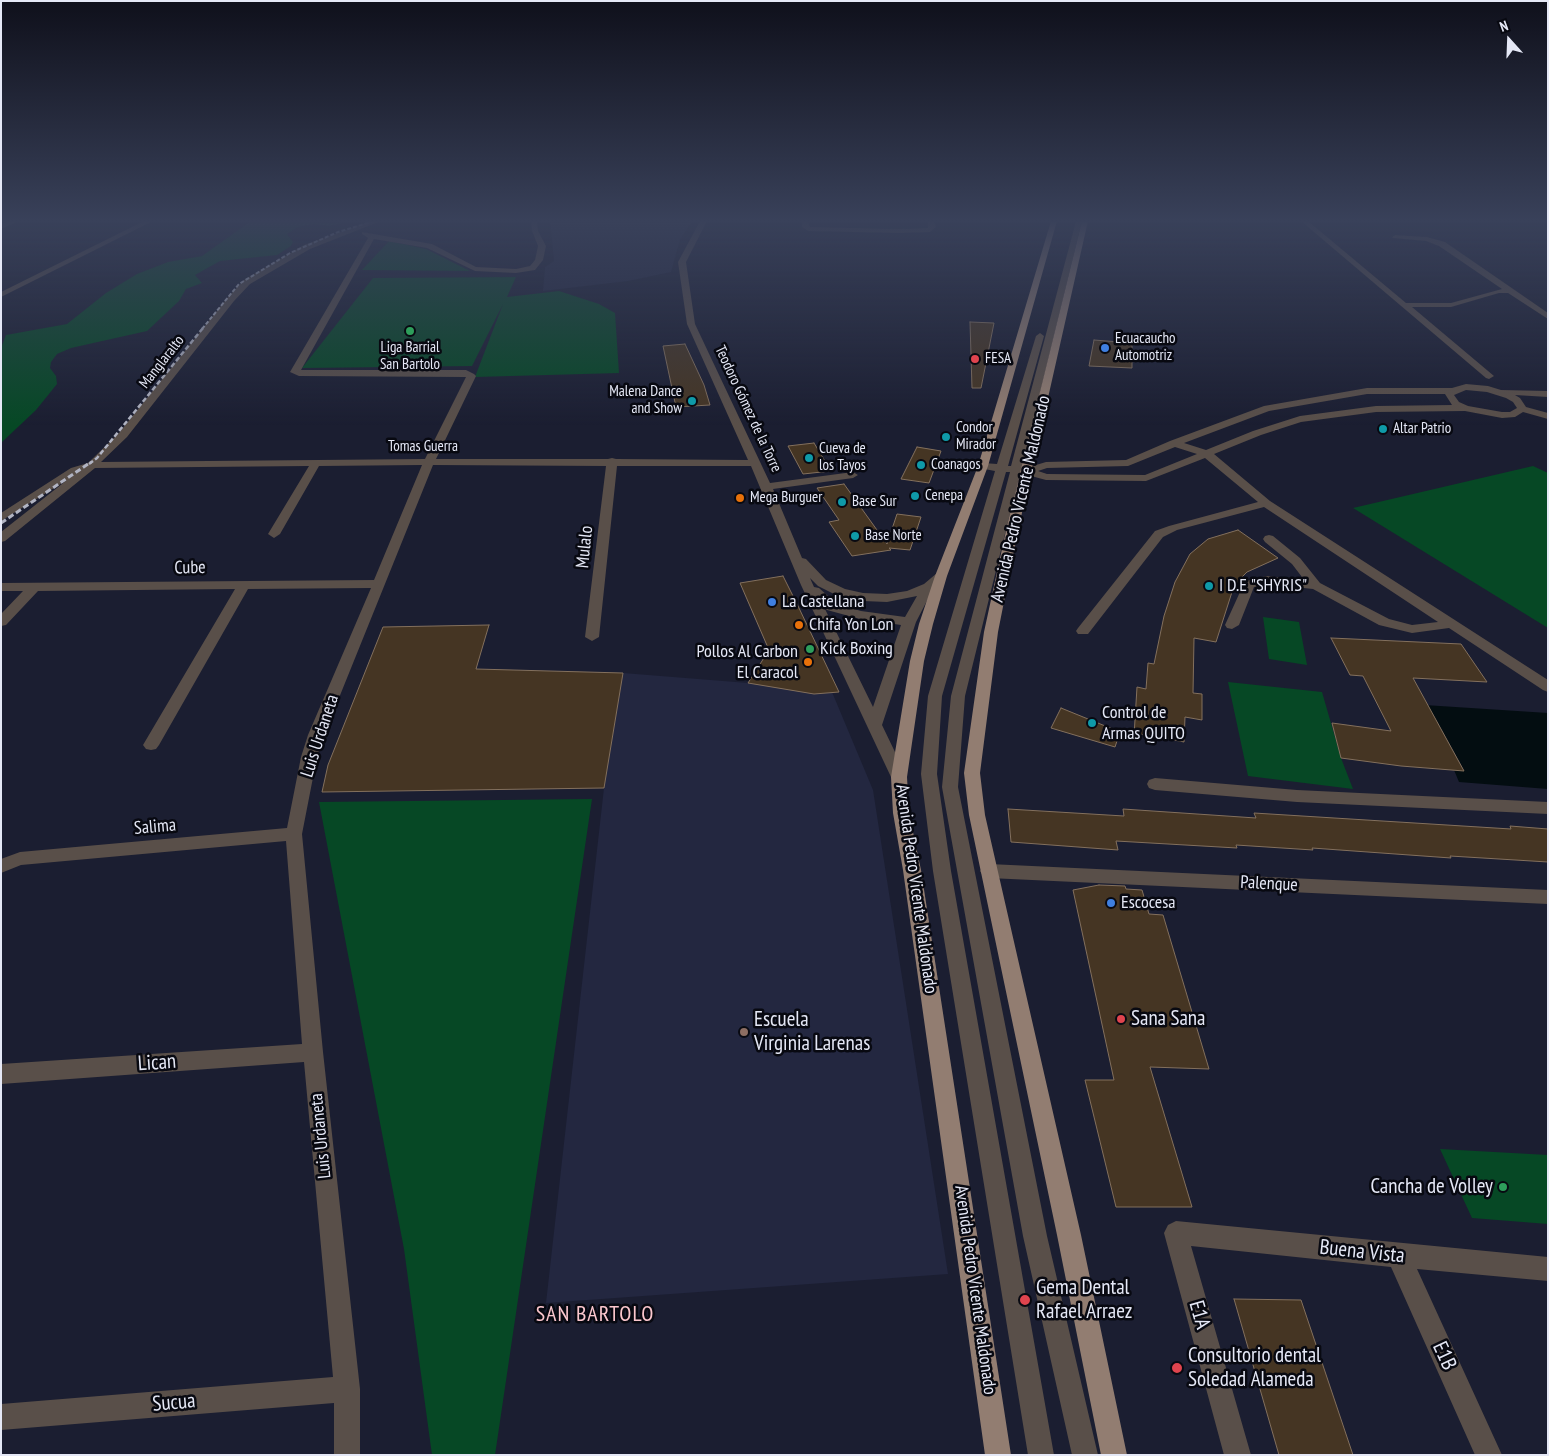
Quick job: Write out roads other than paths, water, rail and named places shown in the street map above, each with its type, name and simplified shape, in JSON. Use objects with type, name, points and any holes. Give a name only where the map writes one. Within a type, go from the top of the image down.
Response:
[{"type":"main road","name":"Avenida Pedro Vicente Maldonado","points":[[998,1455],[925,958],[901,813],[899,777],[917,661],[941,576],[983,466],[1034,289]]},
{"type":"main road","name":"Avenida Pedro Vicente Maldonado","points":[[1066,289],[1015,470],[1013,526],[991,632],[972,773],[977,815],[1114,1455]]},
{"type":"street","points":[[1,295],[13,289]]},
{"type":"street","name":"Manglaralto","points":[[1,518],[75,470],[92,465],[124,435],[240,289]]},
{"type":"street","name":"Luis Urdaneta","points":[[341,289],[295,372],[299,374],[471,374],[430,462],[316,735],[309,757],[294,834],[313,1052],[347,1389],[346,1455]]},
{"type":"street","name":"Teodoro Gómez de la Torre","points":[[686,289],[691,324],[766,486],[807,585],[899,777]]},
{"type":"street","points":[[1055,289],[1015,470],[968,620],[958,696],[950,787],[1035,1236],[1086,1455]]},
{"type":"street","points":[[1041,1455],[942,871],[929,774],[935,696],[968,620],[1015,470],[1062,289]]},
{"type":"street","points":[[1385,289],[1489,376]]},
{"type":"street","points":[[1509,289],[1548,317]]},
{"type":"street","points":[[1404,305],[1451,305],[1499,291],[1512,291]]},
{"type":"street","points":[[1015,470],[1046,465],[1128,463],[1145,458],[1174,443],[1267,408],[1367,391],[1452,391],[1477,388],[1500,392],[1548,394]]},
{"type":"street","points":[[1452,391],[1449,395],[1451,399],[1465,408]]},
{"type":"street","points":[[1500,392],[1517,400],[1522,409],[1548,416]]},
{"type":"street","points":[[983,466],[1015,470],[1046,477],[1146,478],[1177,467],[1206,453],[1300,419],[1376,408],[1465,408],[1502,415],[1512,415],[1522,409]]},
{"type":"street","points":[[1174,443],[1206,453],[1266,503],[1548,687]]},
{"type":"street","name":"Tomas Guerra","points":[[92,465],[430,462],[754,463]]},
{"type":"street","name":"Mulalo","points":[[592,637],[612,462]]},
{"type":"street","points":[[274,534],[316,463]]},
{"type":"street","points":[[1,538],[92,465]]},
{"type":"street","points":[[766,486],[853,475]]},
{"type":"street","points":[[1083,631],[1159,534],[1174,528],[1266,503]]},
{"type":"street","points":[[1269,539],[1296,561],[1316,586]]},
{"type":"street","name":"Teodoro Gómez de la Torre","points":[[794,554],[822,583],[840,592],[863,597],[887,598],[910,594],[928,587],[941,576]]},
{"type":"street","points":[[1232,625],[1249,584],[1267,580],[1316,586],[1384,622],[1412,629],[1450,624]]},
{"type":"street","name":"Cube","points":[[1,587],[379,584]]},
{"type":"street","points":[[152,745],[244,585]]},
{"type":"street","points":[[807,585],[832,607],[860,615],[909,622]]},
{"type":"street","points":[[1,622],[34,587]]},
{"type":"street","points":[[874,725],[909,622],[928,587]]},
{"type":"street","points":[[1155,784],[1297,796],[1548,808]]},
{"type":"street","name":"Salima","points":[[1,866],[20,859],[294,834]]},
{"type":"street","name":"Palenque","points":[[990,871],[1548,897]]},
{"type":"street","name":"Lican","points":[[1,1074],[313,1052]]},
{"type":"street","name":"Buena Vista","points":[[1176,1233],[1398,1256],[1548,1269]]},
{"type":"street","name":"E1A","points":[[1176,1233],[1238,1455]]},
{"type":"street","name":"E1B","points":[[1398,1256],[1489,1455]]},
{"type":"street","name":"Sucua","points":[[1,1417],[347,1389]]},
{"type":"railway","points":[[202,329],[235,289]]},
{"type":"railway","points":[[89,464],[97,458],[203,328]]},
{"type":"railway","points":[[1,523],[91,462]]},
{"type":"place","name":"Liga Barrial San Bartolo","points":[[410,331]]},
{"type":"place","name":"Ecuacaucho Automotriz","points":[[1105,348]]},
{"type":"place","name":"FESA","points":[[975,359]]},
{"type":"place","name":"Malena Dance and Show","points":[[692,401]]},
{"type":"place","name":"Altar Patrio","points":[[1383,429]]},
{"type":"place","name":"Condor Mirador","points":[[946,437]]},
{"type":"place","name":"Cueva de los Tayos","points":[[809,458]]},
{"type":"place","name":"Coanagos","points":[[921,465]]},
{"type":"place","name":"Cenepa","points":[[915,496]]},
{"type":"place","name":"Mega Burguer","points":[[740,498]]},
{"type":"place","name":"Base Sur","points":[[842,502]]},
{"type":"place","name":"Base Norte","points":[[855,536]]},
{"type":"place","name":"I D.E \"SHYRIS\"","points":[[1209,586]]},
{"type":"place","name":"La Castellana","points":[[772,602]]},
{"type":"place","name":"Chifa Yon Lon","points":[[799,625]]},
{"type":"place","name":"Kick Boxing","points":[[810,649]]},
{"type":"place","name":"Pollos Al Carbon El Caracol","points":[[808,662]]},
{"type":"place","name":"Control de Armas QUITO","points":[[1092,723]]},
{"type":"place","name":"Escocesa","points":[[1111,903]]},
{"type":"place","name":"Sana Sana","points":[[1121,1019]]},
{"type":"place","name":"Escuela Virginia Larenas","points":[[744,1032]]},
{"type":"place","name":"Cancha de Volley","points":[[1503,1187]]},
{"type":"place","name":"Gema Dental Rafael Arraez","points":[[1025,1300]]},
{"type":"place","name":"Consultorio dental Soledad Alameda","points":[[1177,1368]]},
{"type":"district","name":"SAN BARTOLO","points":[[595,1315]]}]
